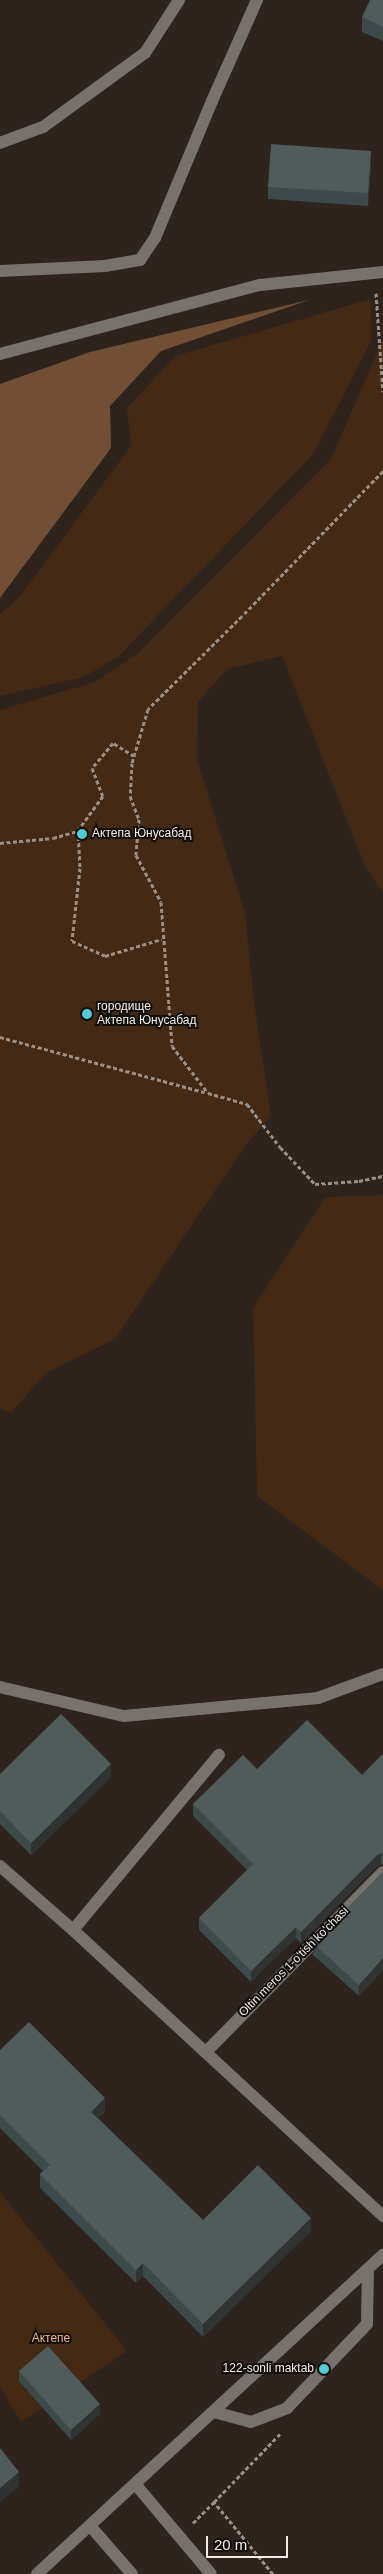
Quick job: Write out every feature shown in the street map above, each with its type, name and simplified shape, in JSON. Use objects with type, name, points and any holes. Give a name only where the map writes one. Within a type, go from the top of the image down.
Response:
[{"type":"street","points":[[0,143],[42,127],[145,53],[179,0]]},
{"type":"street","points":[[0,271],[105,266],[140,260],[156,238],[212,101],[257,0]]},
{"type":"street","points":[[0,354],[260,284],[379,272]]},
{"type":"street","points":[[0,1687],[124,1716],[318,1698],[383,1674]]},
{"type":"street","points":[[73,1930],[219,1755]]},
{"type":"street","points":[[0,1866],[73,1930],[383,2216]]},
{"type":"street","name":"Oltin meros 1-o'tish ko'chasi","points":[[206,2052],[383,1872]]},
{"type":"street","points":[[38,2574],[383,2255]]},
{"type":"street","points":[[214,2412],[251,2422],[287,2408],[366,2324],[368,2269]]},
{"type":"street","points":[[136,2485],[211,2574]]},
{"type":"street","points":[[91,2527],[132,2574]]},
{"type":"path","points":[[379,272],[383,392]]},
{"type":"path","points":[[208,1093],[172,1046],[162,940],[161,902],[136,855],[139,819],[130,796],[134,756],[148,709],[242,616],[383,471]]},
{"type":"path","points":[[0,843],[52,838],[78,830],[103,796],[92,768],[113,743],[134,756]]},
{"type":"path","points":[[78,830],[80,868],[72,941],[105,956],[162,940]]},
{"type":"path","points":[[0,1037],[247,1104],[280,1147],[315,1184],[359,1181],[383,1176]]},
{"type":"path","points":[[193,2523],[286,2427]]},
{"type":"path","points":[[214,2502],[273,2574]]},
{"type":"green space","points":[[371,299],[371,341],[314,453],[119,656],[84,677],[0,696],[0,614],[20,596],[131,446],[127,408],[175,356]]},
{"type":"green space","points":[[383,339],[383,893],[365,866],[282,656],[227,669],[198,702],[197,759],[245,913],[254,1002],[271,1116],[245,1146],[115,1339],[46,1373],[11,1413],[0,1408],[0,710],[95,682],[137,654],[331,459]]},
{"type":"green space","points":[[383,1195],[383,1590],[257,1496],[253,1308],[325,1197]]},
{"type":"green space","name":"Актепе","points":[[0,2192],[127,2351],[21,2422],[0,2387]]},
{"type":"shaded area","points":[[309,300],[161,351],[110,406],[111,448],[0,598],[0,384],[90,352]]},
{"type":"building","points":[[370,0],[383,0],[383,27],[362,17]]},
{"type":"building","points":[[271,144],[371,151],[368,193],[268,187]]},
{"type":"building","points":[[61,1714],[111,1764],[31,1843],[0,1811],[0,1774]]},
{"type":"building","points":[[307,1720],[362,1775],[383,1754],[383,1853],[377,1855],[301,1932],[296,1927],[251,1971],[199,1918],[253,1864],[193,1804],[243,1755],[257,1769]]},
{"type":"building","points":[[383,1872],[383,1958],[359,1985],[313,1943]]},
{"type":"building","points":[[29,2022],[105,2098],[91,2112],[203,2220],[258,2165],[311,2218],[203,2324],[143,2263],[136,2270],[40,2174],[50,2165],[0,2115],[0,2050]]},
{"type":"building","points":[[48,2346],[100,2404],[71,2430],[19,2371]]},
{"type":"building","points":[[0,2448],[19,2472],[0,2488]]},
{"type":"place","name":"Актепа Юнусабад","points":[[82,834]]},
{"type":"place","name":"городище Актепа Юнусабад","points":[[87,1014]]},
{"type":"place","name":"122-sonli maktab","points":[[324,2369]]}]
